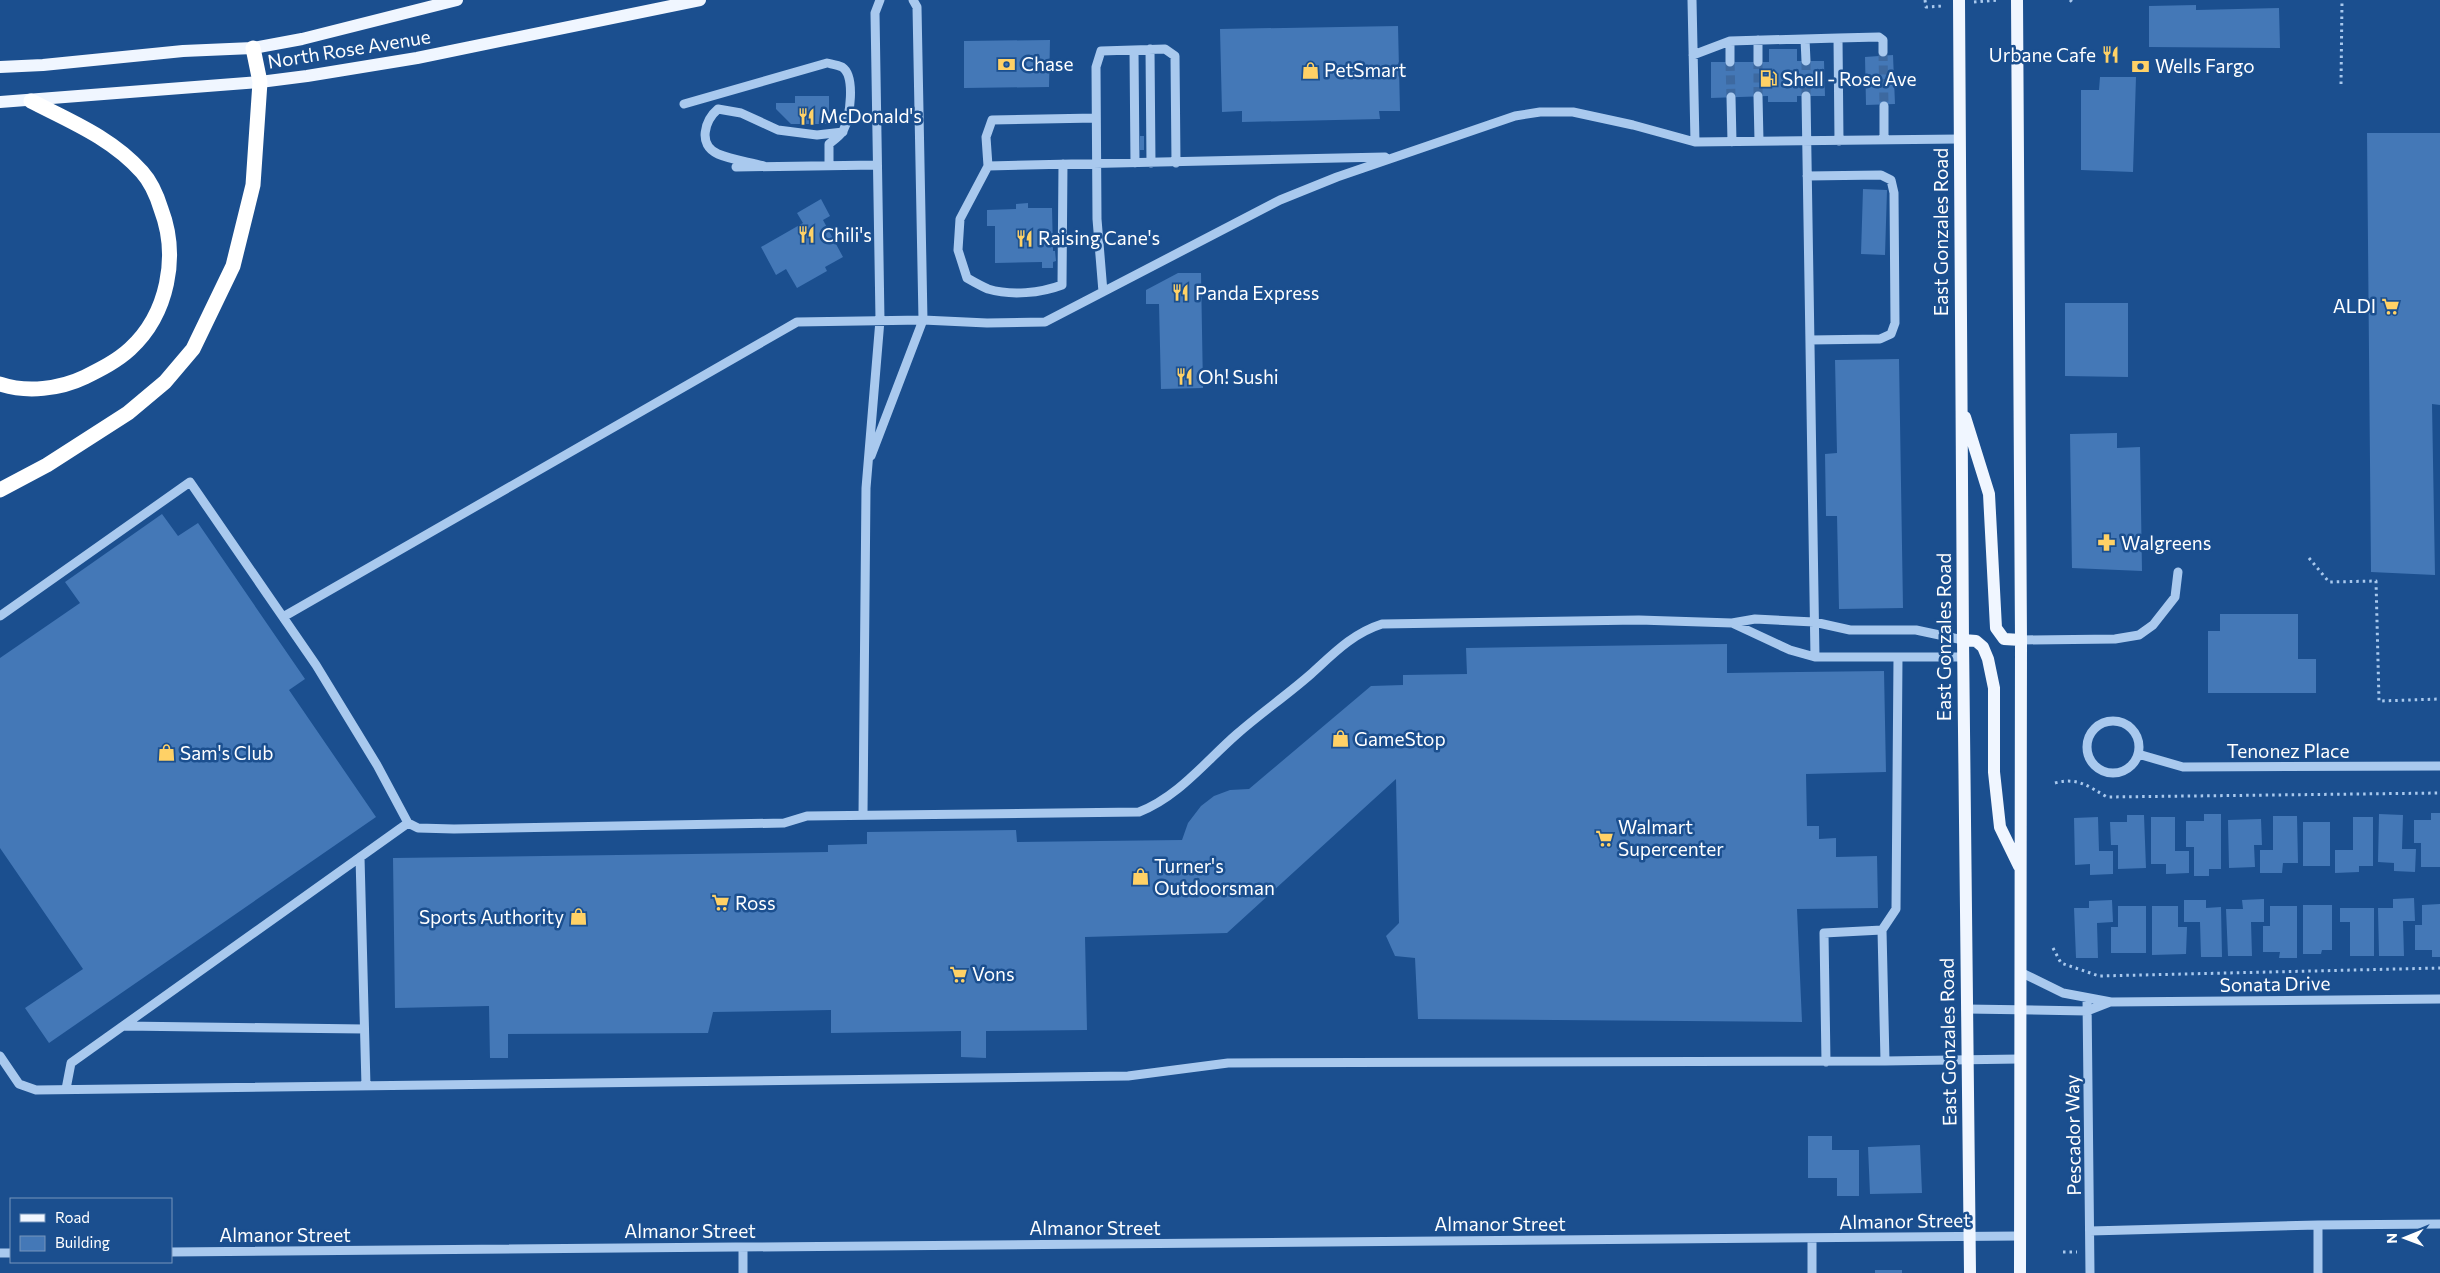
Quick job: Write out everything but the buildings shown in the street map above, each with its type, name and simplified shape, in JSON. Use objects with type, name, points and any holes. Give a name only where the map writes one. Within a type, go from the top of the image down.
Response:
[{"type":"highway","points":[[0,490],[47,465],[128,413],[164,382],[193,349],[233,266],[254,185],[260,82],[254,48]]},
{"type":"highway","points":[[0,384],[45,388],[75,382],[105,367],[131,348],[152,322],[166,288],[171,243],[156,195],[144,173],[108,140],[31,101]]},
{"type":"main road","name":"North Rose Avenue","points":[[0,67],[43,65],[183,51],[254,48],[302,39],[457,0]]},
{"type":"main road","name":"North Rose Avenue","points":[[0,102],[260,82],[417,58],[700,0]]},
{"type":"main road","name":"East Gonzales Road","points":[[1959,0],[1966,1009],[1970,1273]]},
{"type":"main road","points":[[2017,0],[2021,640],[2020,1273]]},
{"type":"main road","points":[[1961,408],[1990,494],[1996,628],[2004,638],[2021,640]]},
{"type":"main road","points":[[1963,640],[1976,641],[1983,647],[1988,659],[1994,688],[1994,772],[2000,827],[2020,868]]},
{"type":"street","points":[[863,815],[866,488],[880,320],[875,13],[880,0]]},
{"type":"street","points":[[869,460],[923,320],[918,7],[913,0]]},
{"type":"street","points":[[1692,0],[1695,142]]},
{"type":"street","points":[[1693,55],[1730,40],[1879,37],[1883,40],[1883,52]]},
{"type":"street","points":[[1838,38],[1839,140]]},
{"type":"street","points":[[1805,39],[1806,61]]},
{"type":"street","points":[[1730,40],[1730,62]]},
{"type":"street","points":[[1758,40],[1758,62]]},
{"type":"street","points":[[1103,292],[1097,219],[1096,118],[1096,67],[1101,51],[1165,49],[1175,56],[1176,163]]},
{"type":"street","points":[[1134,50],[1135,163]]},
{"type":"street","points":[[1150,50],[1151,163]]},
{"type":"street","points":[[684,104],[827,63],[842,67],[847,74],[850,86],[849,118],[843,132],[829,144],[829,165]]},
{"type":"street","points":[[1758,96],[1759,141]]},
{"type":"street","points":[[1806,96],[1815,657]]},
{"type":"street","points":[[1731,97],[1732,142]]},
{"type":"street","points":[[1884,106],[1884,140]]},
{"type":"street","points":[[764,166],[717,154],[708,144],[704,133],[706,123],[718,109],[741,113],[778,130],[818,135],[843,132]]},
{"type":"street","points":[[282,616],[796,322],[923,320],[987,323],[1045,322],[1280,200],[1515,116],[1540,112],[1573,112],[1633,125],[1695,142],[1960,139]]},
{"type":"street","points":[[1063,164],[1062,285],[1045,292],[989,289],[967,278],[958,250],[960,219],[988,166],[986,137],[992,120],[1096,118]]},
{"type":"street","points":[[988,166],[1396,157]]},
{"type":"street","points":[[736,167],[877,165]]},
{"type":"street","points":[[1807,176],[1881,175],[1891,180],[1894,193],[1896,323],[1891,334],[1880,339],[1810,340]]},
{"type":"street","points":[[0,616],[190,482],[316,665],[378,766],[408,823],[418,828],[483,829],[784,823],[806,816],[1139,812],[1154,806],[1181,786],[1238,733],[1300,684],[1354,637],[1366,629],[1382,624],[1639,620],[1732,623],[1756,619],[1814,622],[1850,630],[1916,630],[1963,640]]},
{"type":"street","points":[[2021,640],[2115,639],[2139,635],[2153,625],[2175,597],[2178,572]]},
{"type":"street","points":[[1732,623],[1790,650],[1815,657],[1963,657]]},
{"type":"street","points":[[1885,1061],[1882,930],[1896,910],[1898,658]]},
{"type":"street","points":[[2116,721],[2132,729],[2137,737],[2138,754],[2130,768],[2114,774],[2106,773],[2092,764],[2087,748],[2088,740],[2098,725],[2116,721]]},
{"type":"street","name":"Tenonez Place","points":[[2138,754],[2183,767],[2440,766]]},
{"type":"street","points":[[66,1090],[71,1063],[408,823]]},
{"type":"street","points":[[360,857],[366,1086]]},
{"type":"street","points":[[1826,1062],[1824,933],[1882,930]]},
{"type":"street","name":"Sonata Drive","points":[[2020,972],[2063,994],[2110,1002],[2440,999]]},
{"type":"street","name":"Pescador Way","points":[[2087,998],[2090,1273]]},
{"type":"street","name":"Sonata Drive","points":[[1966,1009],[2088,1011],[2110,1002]]},
{"type":"street","points":[[123,1026],[364,1029]]},
{"type":"street","points":[[0,1056],[19,1084],[36,1090],[1128,1076],[1228,1063],[1826,1062],[2020,1059]]},
{"type":"street","points":[[2090,1230],[2440,1224]]},
{"type":"street","points":[[2318,1225],[2318,1273]]},
{"type":"street","name":"Almanor Street","points":[[172,1252],[2020,1236]]},
{"type":"street","points":[[1812,1238],[1812,1273]]},
{"type":"street","points":[[743,1247],[743,1273]]},
{"type":"path","points":[[2341,84],[2342,0]]},
{"type":"path","points":[[2309,558],[2329,582],[2376,581],[2379,700],[2440,699]]},
{"type":"path","points":[[2055,783],[2067,780],[2080,782],[2107,797],[2440,793]]},
{"type":"path","points":[[2053,948],[2061,963],[2099,976],[2440,968]]},
{"type":"tunnel","points":[[1883,52],[1884,106]]},
{"type":"tunnel","points":[[1806,61],[1806,96]]},
{"type":"tunnel","points":[[1730,62],[1731,97]]},
{"type":"tunnel","points":[[1758,62],[1758,96]]},
{"type":"place","name":"Urbane Cafe","points":[[2110,55]]},
{"type":"place","name":"Chase","points":[[1007,64]]},
{"type":"place","name":"Wells Fargo","points":[[2141,66]]},
{"type":"place","name":"PetSmart","points":[[1310,70]]},
{"type":"place","name":"Shell - Rose Ave","points":[[1768,79]]},
{"type":"place","name":"McDonald's","points":[[806,116]]},
{"type":"place","name":"Chili's","points":[[807,235]]},
{"type":"place","name":"Raising Cane's","points":[[1024,238]]},
{"type":"place","name":"Panda Express","points":[[1181,293]]},
{"type":"place","name":"ALDI","points":[[2390,306]]},
{"type":"place","name":"Oh! Sushi","points":[[1184,377]]},
{"type":"place","name":"Walgreens","points":[[2107,543]]},
{"type":"place","name":"GameStop","points":[[1340,739]]},
{"type":"place","name":"Sam's Club","points":[[166,753]]},
{"type":"place","name":"Walmart Supercenter","points":[[1604,838]]},
{"type":"place","name":"Turner's Outdoorsman","points":[[1140,877]]},
{"type":"place","name":"Ross","points":[[721,903]]},
{"type":"place","name":"Sports Authority","points":[[578,917]]},
{"type":"place","name":"Vons","points":[[958,974]]}]
